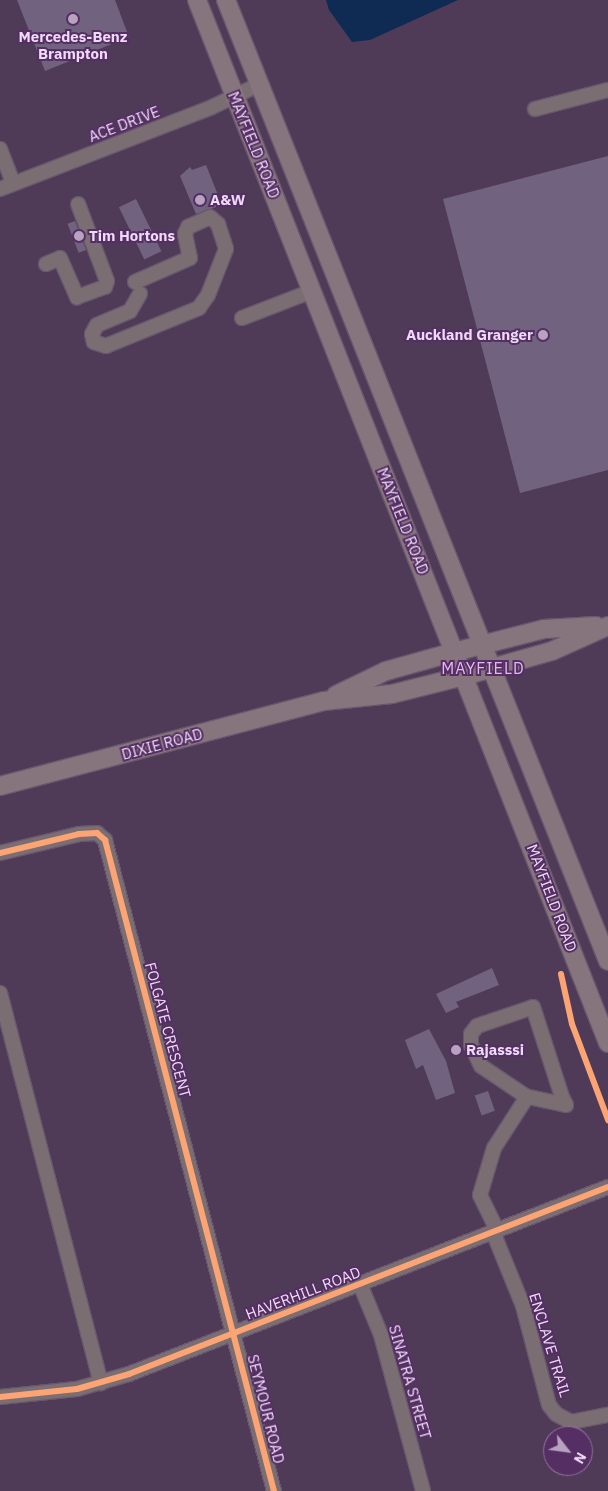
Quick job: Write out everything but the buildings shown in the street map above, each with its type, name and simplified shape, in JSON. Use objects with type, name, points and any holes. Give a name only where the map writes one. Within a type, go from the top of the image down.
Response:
[{"type":"main road","name":"MAYFIELD ROAD","points":[[197,0],[608,1043]]},
{"type":"main road","name":"MAYFIELD ROAD","points":[[226,0],[258,85],[608,961]]},
{"type":"main road","name":"DIXIE ROAD","points":[[324,701],[386,671],[454,652],[544,629],[607,626]]},
{"type":"main road","name":"DIXIE ROAD","points":[[0,786],[324,701],[392,694],[464,676],[552,651],[607,626]]},
{"type":"street","name":"ACE DRIVE","points":[[0,189],[235,97],[258,85]]},
{"type":"street","points":[[535,109],[608,90]]},
{"type":"street","points":[[0,149],[13,183]]},
{"type":"street","points":[[46,264],[60,258],[78,297],[106,287],[107,282],[78,204]]},
{"type":"street","points":[[113,343],[130,311],[138,288],[190,258],[185,234],[188,227],[210,217],[218,224],[226,249],[208,295],[199,308],[113,343],[99,346],[94,342],[92,334],[97,325],[130,311]]},
{"type":"street","points":[[242,318],[312,291]]},
{"type":"street","name":"FOLGATE CRESCENT","points":[[0,853],[79,834],[97,833],[105,840],[234,1333]]},
{"type":"street","points":[[0,993],[101,1383]]},
{"type":"street","points":[[533,1007],[566,1105],[527,1097],[481,1066],[470,1038],[480,1024],[533,1007]]},
{"type":"street","points":[[495,1231],[480,1195],[494,1148],[527,1097]]},
{"type":"street","name":"HAVERHILL ROAD","points":[[0,1397],[43,1394],[101,1383],[608,1188]]},
{"type":"street","name":"ENCLAVE TRAIL","points":[[495,1231],[523,1306],[549,1404],[556,1414],[571,1422],[608,1415]]},
{"type":"street","name":"SINATRA STREET","points":[[360,1284],[381,1335],[423,1491]]},
{"type":"street","name":"SEYMOUR ROAD","points":[[234,1333],[274,1491]]},
{"type":"water","points":[[326,0],[458,0],[370,40],[352,42],[329,10]]},
{"type":"cycle path","points":[[0,853],[79,834],[97,833],[105,840],[274,1491]]},
{"type":"cycle path","points":[[561,974],[572,1024],[608,1120]]},
{"type":"cycle path","points":[[0,1397],[77,1389],[129,1374],[608,1187]]},
{"type":"place","name":"Mercedes-Benz Brampton","points":[[73,19]]},
{"type":"place","name":"A&W","points":[[200,200]]},
{"type":"place","name":"Tim Hortons","points":[[79,236]]},
{"type":"place","name":"Auckland Granger","points":[[543,335]]},
{"type":"place","name":"Rajasssi","points":[[456,1050]]},
{"type":"district","name":"MAYFIELD","points":[[483,668]]}]
